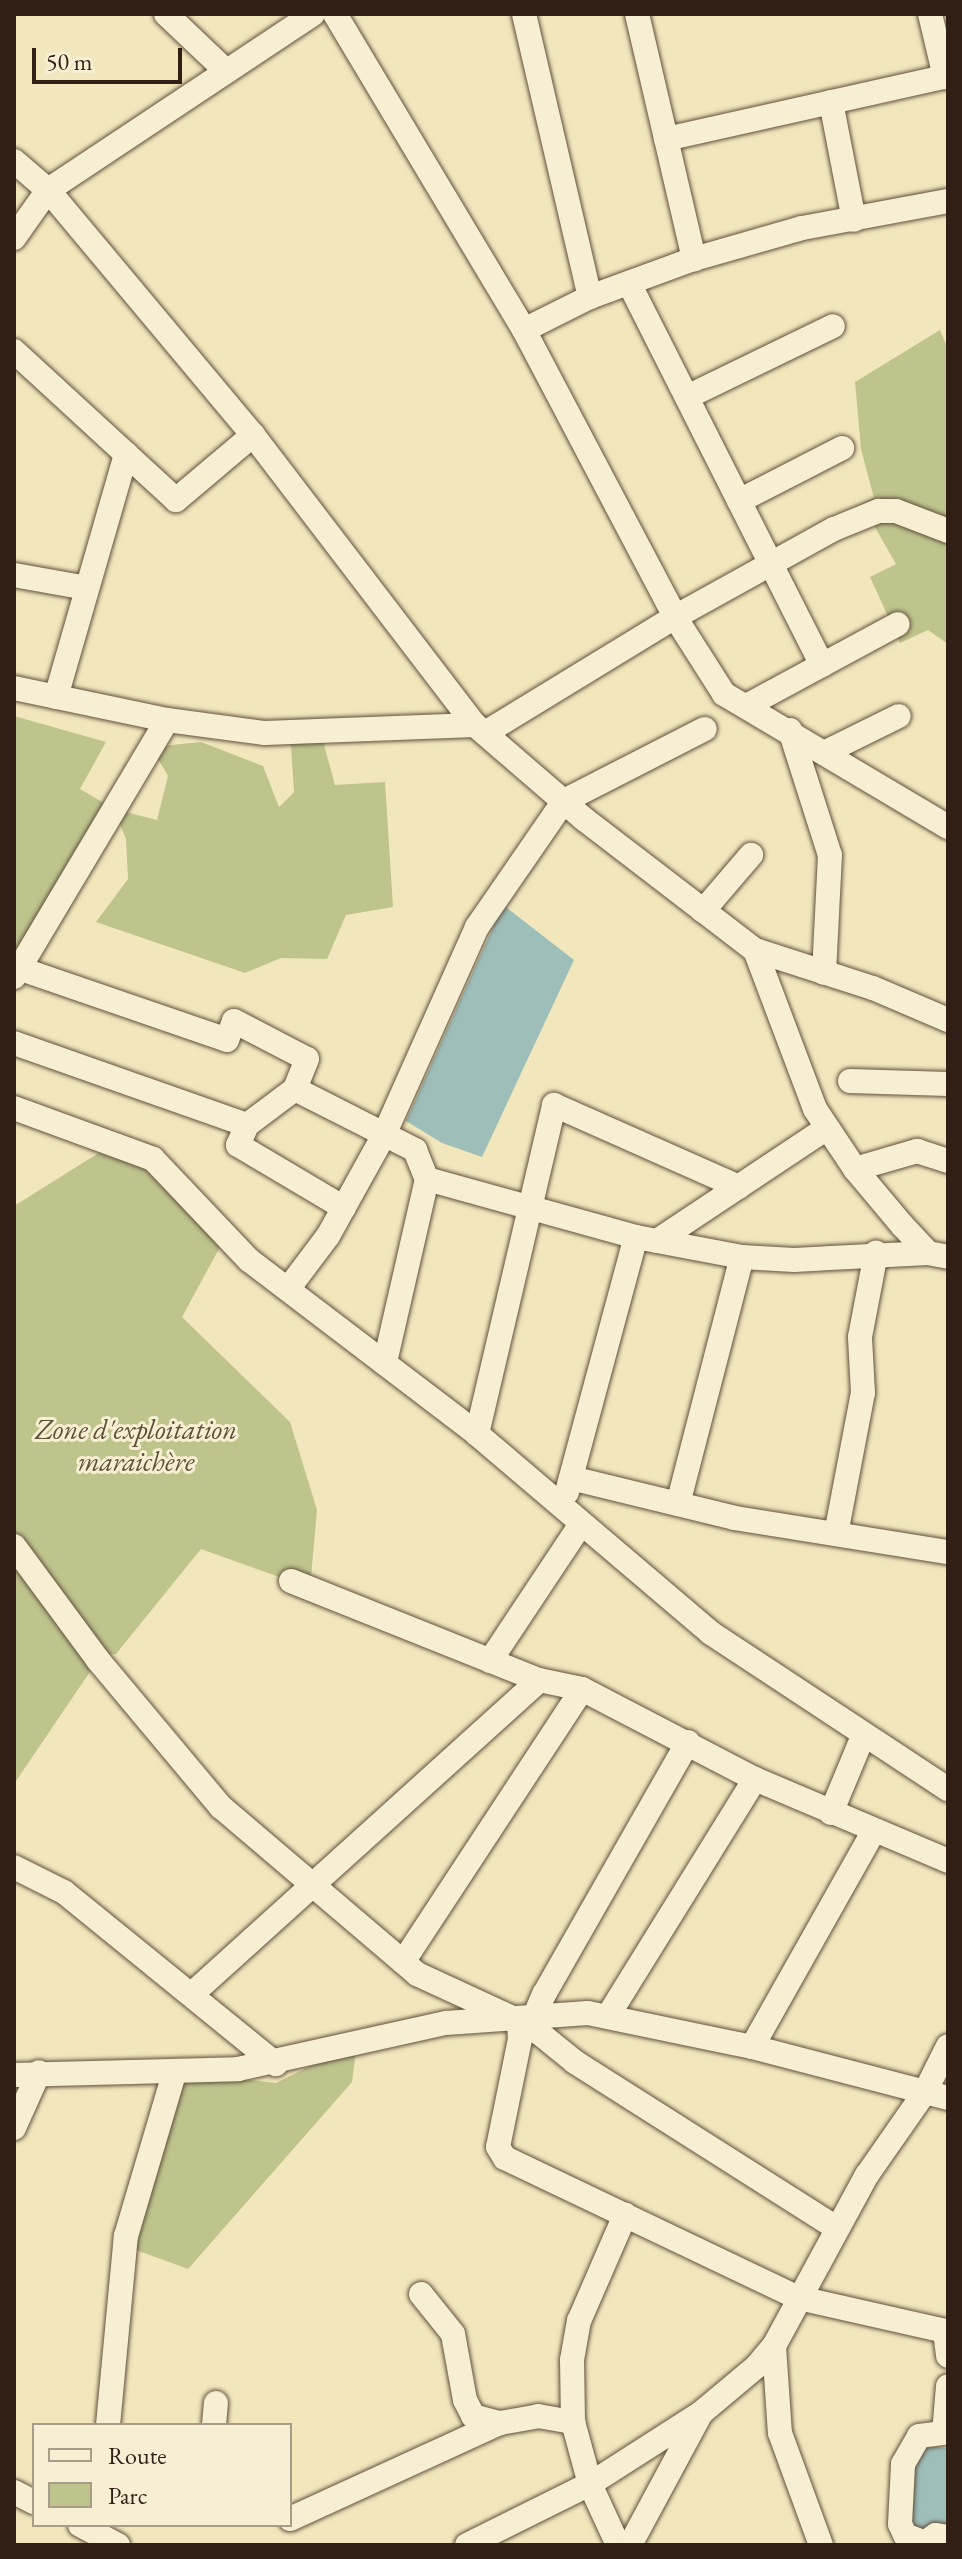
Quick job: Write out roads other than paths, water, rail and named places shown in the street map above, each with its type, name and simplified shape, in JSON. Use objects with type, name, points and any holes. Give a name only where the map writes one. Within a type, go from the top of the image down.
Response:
[{"type":"street","points":[[166,14],[226,71]]},
{"type":"street","points":[[14,238],[48,190],[313,14]]},
{"type":"street","points":[[335,14],[524,330],[675,617],[724,694],[748,705],[948,827]]},
{"type":"street","points":[[524,14],[590,297]]},
{"type":"street","points":[[637,14],[694,259]]},
{"type":"street","points":[[666,139],[946,77],[930,14]]},
{"type":"street","points":[[831,102],[854,220]]},
{"type":"street","points":[[14,161],[48,190],[253,435],[480,729],[564,801],[755,950],[948,1020]]},
{"type":"street","points":[[524,330],[590,297],[694,259],[802,228],[948,201]]},
{"type":"street","points":[[629,283],[822,665]]},
{"type":"street","points":[[687,397],[833,326]]},
{"type":"street","points":[[14,351],[176,500],[253,435]]},
{"type":"street","points":[[739,501],[842,448]]},
{"type":"street","points":[[56,697],[126,454]]},
{"type":"street","points":[[14,688],[167,720],[265,733],[480,729],[771,564],[878,511],[896,511],[948,531]]},
{"type":"street","points":[[14,576],[87,588]]},
{"type":"street","points":[[748,705],[898,624]]},
{"type":"street","points":[[826,752],[899,716]]},
{"type":"street","points":[[167,720],[16,972],[227,1040],[234,1021],[307,1059],[295,1089],[247,1125],[238,1145],[344,1208]]},
{"type":"street","points":[[288,1289],[344,1208],[384,1135],[477,927],[564,801],[705,729]]},
{"type":"street","points":[[790,730],[830,855],[824,973]]},
{"type":"street","points":[[703,911],[751,855]]},
{"type":"street","points":[[755,950],[815,1109],[855,1169],[938,1255]]},
{"type":"street","points":[[14,1043],[247,1125]]},
{"type":"street","points":[[850,1081],[948,1084]]},
{"type":"street","points":[[295,1089],[415,1150],[427,1179],[385,1363]]},
{"type":"street","points":[[477,1434],[554,1105],[739,1187]]},
{"type":"street","points":[[14,1108],[153,1159],[249,1260],[477,1434],[711,1633],[863,1736],[948,1789]]},
{"type":"street","points":[[563,1506],[647,1239],[739,1187],[827,1128]]},
{"type":"street","points":[[855,1169],[917,1151],[948,1161]]},
{"type":"street","points":[[427,1179],[647,1239],[742,1257],[794,1260],[876,1253],[938,1255]]},
{"type":"street","points":[[836,1534],[863,1393],[860,1337],[876,1253]]},
{"type":"street","points":[[678,1504],[742,1257]]},
{"type":"street","points":[[571,1478],[678,1504],[948,1552]]},
{"type":"street","points":[[490,1661],[581,1524]]},
{"type":"street","points":[[14,1546],[98,1660],[221,1807],[403,1962],[519,2021],[520,2039],[498,2147],[505,2158],[799,2298],[947,2330],[948,2356]]},
{"type":"street","points":[[291,1581],[539,1680],[582,1689],[755,1779],[873,1832],[948,1861]]},
{"type":"street","points":[[192,1994],[539,1680]]},
{"type":"street","points":[[403,1962],[582,1689]]},
{"type":"street","points":[[831,1813],[863,1736]]},
{"type":"street","points":[[688,1742],[534,2018],[538,2032],[555,2049],[837,2228]]},
{"type":"street","points":[[608,2016],[755,1779]]},
{"type":"street","points":[[752,2047],[873,1832]]},
{"type":"street","points":[[14,1867],[64,1892],[276,2064]]},
{"type":"street","points":[[14,2075],[39,2072],[174,2074],[276,2064],[446,2023],[506,2016],[608,2016],[752,2047],[936,2095]]},
{"type":"street","points":[[467,2545],[590,2484],[701,2413],[774,2346],[837,2228],[936,2095],[948,2046]]},
{"type":"street","points":[[14,2128],[39,2072]]},
{"type":"street","points":[[108,2423],[126,2236],[174,2074]]},
{"type":"street","points":[[618,2545],[590,2484],[573,2422],[572,2360],[579,2321],[625,2215]]},
{"type":"street","points":[[421,2294],[453,2334],[473,2416],[500,2423]]},
{"type":"street","points":[[774,2346],[780,2433],[821,2545]]},
{"type":"street","points":[[948,2386],[946,2433],[919,2436],[903,2464],[900,2524],[905,2535],[922,2544],[936,2535],[948,2537]]},
{"type":"street","points":[[630,2545],[701,2413]]},
{"type":"street","points":[[292,2518],[500,2423],[538,2416],[573,2422]]},
{"type":"water","points":[[503,905],[574,960],[482,1157],[442,1143],[406,1121]]},
{"type":"water","points":[[916,2445],[948,2448],[948,2531],[910,2528]]},
{"type":"park label","name":"Zone d'exploitation maraichère","points":[[136,1445]]}]
